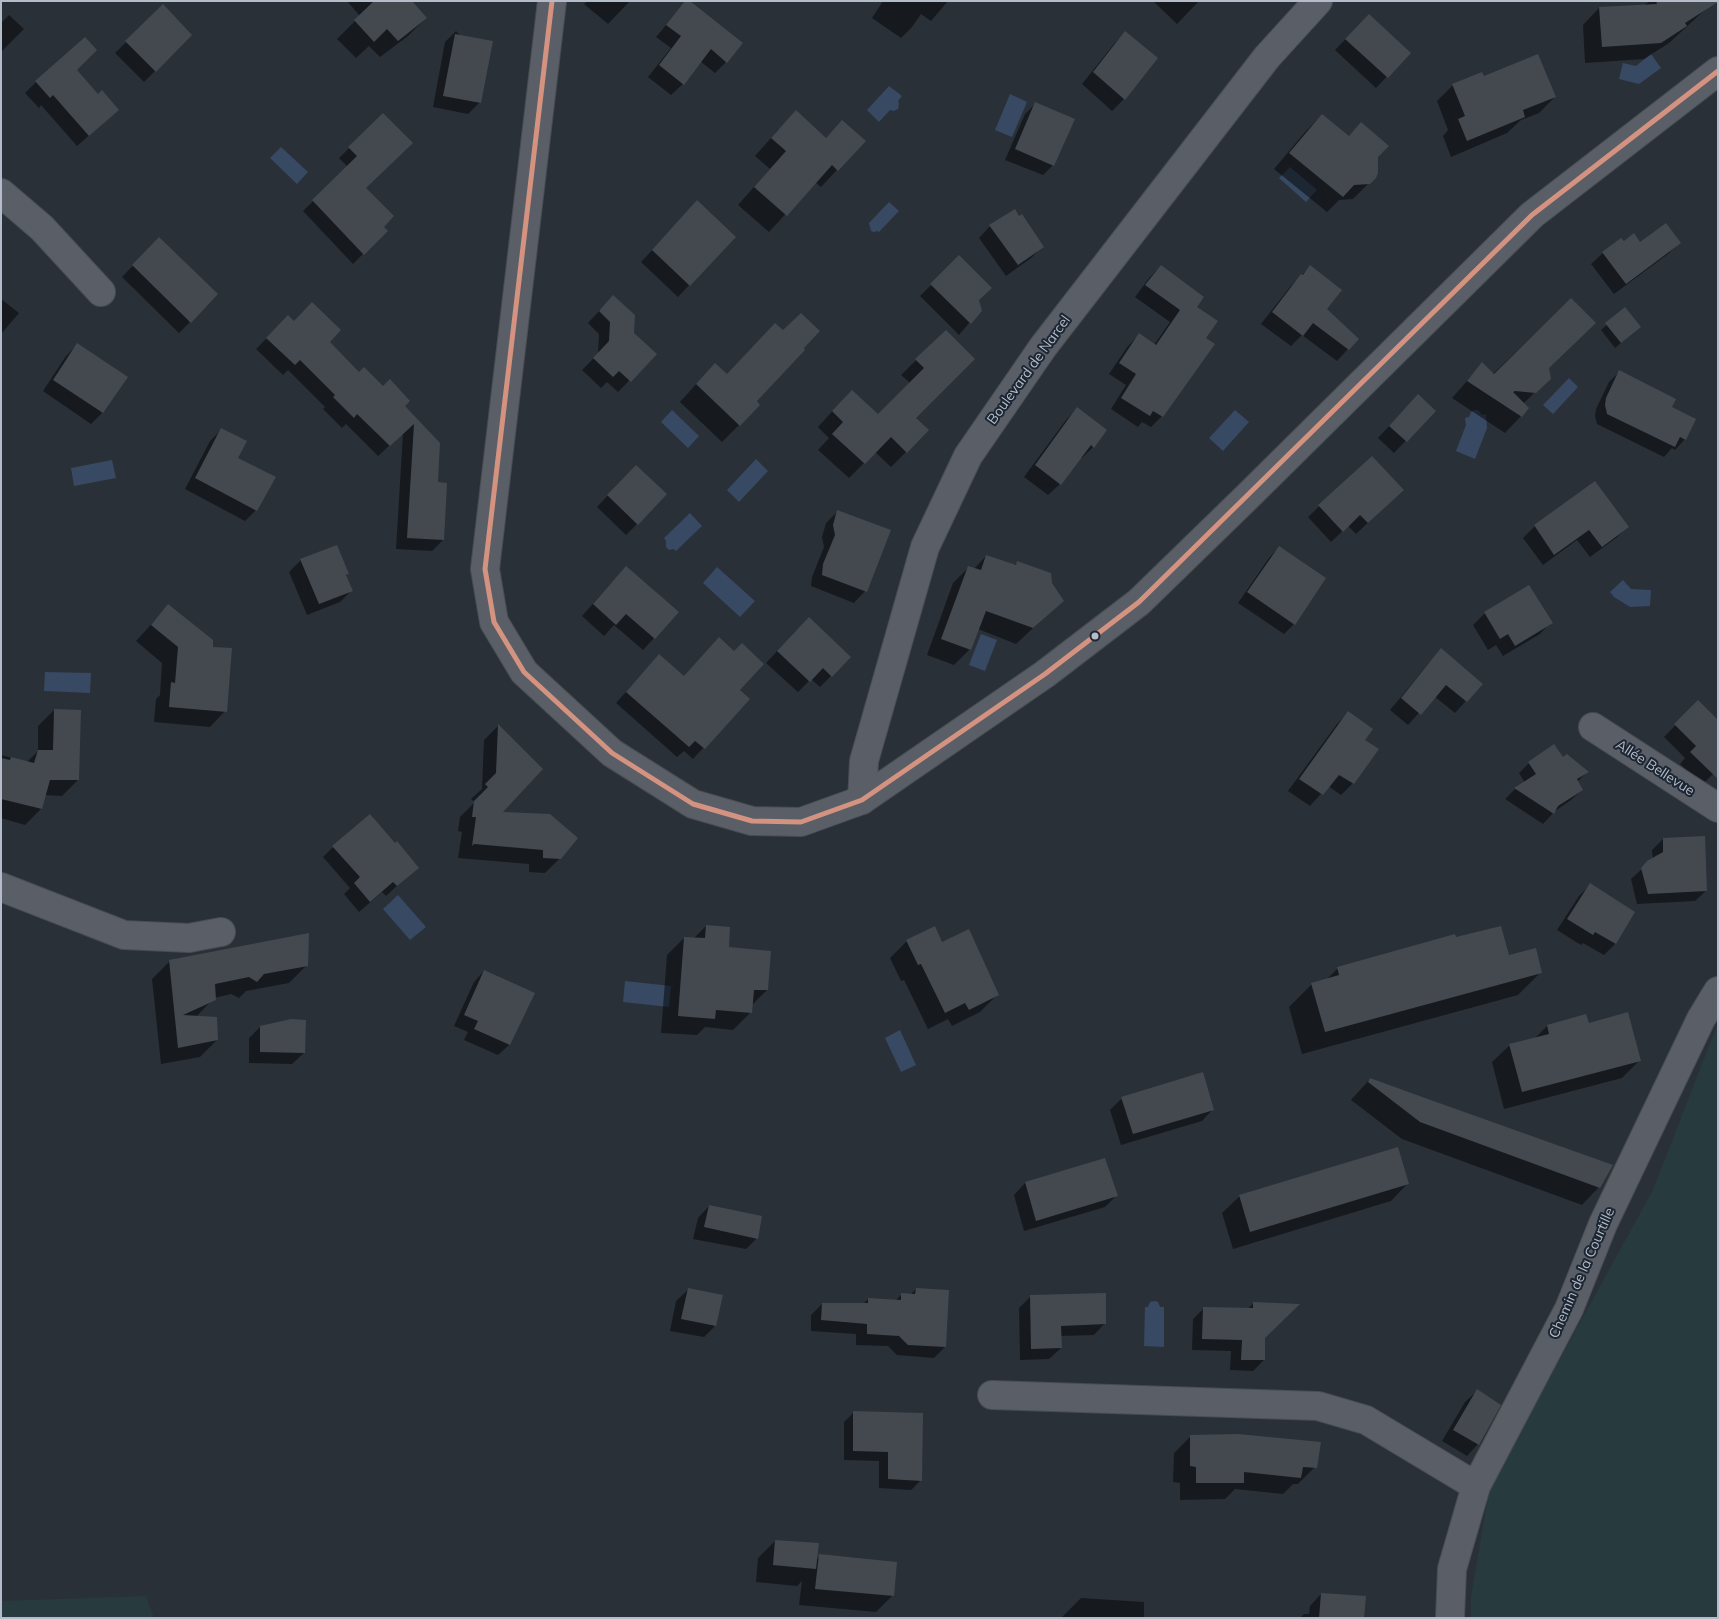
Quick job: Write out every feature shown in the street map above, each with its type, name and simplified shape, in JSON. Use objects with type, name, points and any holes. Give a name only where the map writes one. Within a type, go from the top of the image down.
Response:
[{"type":"street","points":[[552,1],[485,569],[494,622],[524,672],[612,753],[693,804],[752,821],[801,822],[862,800],[1045,674],[1139,602],[1532,215],[1718,71]]},
{"type":"street","name":"Boulevard de Narcel","points":[[862,800],[864,761],[925,547],[968,456],[1043,347],[1267,57],[1318,1]]},
{"type":"street","points":[[1,193],[42,228],[101,292]]},
{"type":"street","name":"Allée Bellevue","points":[[1593,727],[1718,808]]},
{"type":"street","points":[[1,887],[124,935],[189,938],[221,932]]},
{"type":"street","name":"Chemin de la Courtille","points":[[1450,1618],[1452,1569],[1476,1486],[1569,1309],[1604,1224],[1701,1019],[1718,991]]},
{"type":"street","points":[[992,1395],[1318,1406],[1366,1420],[1476,1486]]},
{"type":"green space","points":[[1718,1023],[1718,1618],[1471,1618],[1471,1597],[1490,1486],[1653,1190]]},
{"type":"green space","points":[[146,1596],[154,1618],[1,1618],[1,1601]]},
{"type":"water","points":[[1651,54],[1661,68],[1639,84],[1619,79],[1623,63],[1636,66]]},
{"type":"water","points":[[889,86],[902,96],[898,101],[898,109],[890,110],[879,122],[867,110]]},
{"type":"water","points":[[1010,94],[1027,102],[1012,137],[995,130]]},
{"type":"water","points":[[281,147],[308,172],[297,184],[270,158]]},
{"type":"water","points":[[1290,167],[1317,190],[1306,202],[1279,178]]},
{"type":"water","points":[[889,202],[899,211],[879,232],[871,231],[869,223]]},
{"type":"water","points":[[1569,378],[1578,387],[1553,414],[1543,405]]},
{"type":"water","points":[[672,410],[699,436],[688,448],[661,422]]},
{"type":"water","points":[[1235,410],[1249,422],[1223,451],[1209,438]]},
{"type":"water","points":[[1474,410],[1478,410],[1482,415],[1486,414],[1487,428],[1475,459],[1456,451],[1466,425],[1465,418],[1469,417]]},
{"type":"water","points":[[756,459],[768,471],[739,502],[727,490]]},
{"type":"water","points":[[112,460],[116,478],[74,486],[71,468]]},
{"type":"water","points":[[690,513],[702,526],[676,551],[673,549],[669,550],[666,547],[664,538]]},
{"type":"water","points":[[717,567],[755,601],[740,617],[703,583]]},
{"type":"water","points":[[1623,580],[1631,589],[1651,590],[1650,606],[1630,607],[1614,597],[1610,592]]},
{"type":"water","points":[[981,634],[997,640],[985,671],[969,665]]},
{"type":"water","points":[[45,672],[91,673],[90,693],[44,691]]},
{"type":"water","points":[[398,895],[426,927],[410,940],[383,909]]},
{"type":"water","points":[[625,981],[671,986],[669,1007],[623,1002]]},
{"type":"water","points":[[900,1030],[916,1065],[901,1072],[885,1038]]},
{"type":"water","points":[[1150,1302],[1158,1302],[1160,1307],[1164,1307],[1164,1347],[1144,1346],[1145,1307],[1148,1307]]},
{"type":"building","points":[[374,1],[412,1],[427,18],[398,41],[387,29],[374,42],[354,20]]},
{"type":"building","points":[[685,1],[690,1],[743,43],[727,63],[711,49],[684,85],[659,65],[681,36],[666,25]]},
{"type":"building","points":[[1656,1],[1718,2],[1685,23],[1687,26],[1661,43],[1602,47],[1599,7],[1657,4]]},
{"type":"building","points":[[163,4],[192,35],[156,72],[125,41]]},
{"type":"building","points":[[1369,14],[1411,53],[1388,78],[1345,39]]},
{"type":"building","points":[[1125,31],[1158,58],[1125,100],[1093,72]]},
{"type":"building","points":[[455,34],[493,41],[481,103],[443,96]]},
{"type":"building","points":[[85,37],[97,50],[77,70],[98,94],[102,90],[119,110],[89,136],[53,95],[50,98],[35,81]]},
{"type":"building","points":[[1538,54],[1556,97],[1523,110],[1525,117],[1467,141],[1458,119],[1465,116],[1452,84],[1482,72],[1484,76]]},
{"type":"building","points":[[1035,102],[1075,119],[1054,166],[1015,149]]},
{"type":"building","points":[[796,110],[826,138],[842,120],[866,141],[838,171],[832,165],[787,216],[754,187],[786,151],[771,138]]},
{"type":"building","points":[[383,113],[413,143],[366,188],[394,216],[384,227],[388,231],[364,255],[312,200],[357,156],[348,147]]},
{"type":"building","points":[[1322,114],[1349,136],[1361,122],[1389,146],[1378,157],[1378,173],[1376,178],[1370,184],[1354,185],[1343,197],[1289,153]]},
{"type":"building","points":[[697,200],[736,237],[690,286],[652,250]]},
{"type":"building","points":[[1015,209],[1019,216],[1022,214],[1044,247],[1018,265],[989,225]]},
{"type":"building","points":[[1666,223],[1681,243],[1626,284],[1602,252],[1621,238],[1624,241],[1634,233],[1640,242]]},
{"type":"building","points":[[159,237],[218,294],[191,323],[132,265]]},
{"type":"building","points":[[959,255],[992,288],[979,300],[982,311],[971,324],[930,284]]},
{"type":"building","points":[[1161,265],[1204,297],[1197,307],[1218,321],[1206,338],[1215,344],[1163,417],[1153,411],[1150,416],[1121,398],[1136,374],[1119,363],[1139,333],[1156,345],[1180,310],[1145,285]]},
{"type":"building","points":[[1310,265],[1342,290],[1327,309],[1359,339],[1349,350],[1313,323],[1303,336],[1272,312]]},
{"type":"building","points":[[613,295],[635,315],[634,333],[657,354],[631,382],[619,371],[613,377],[593,358],[609,341],[610,322],[599,311]]},
{"type":"building","points":[[1571,298],[1596,323],[1549,368],[1551,379],[1536,393],[1513,392],[1529,408],[1522,417],[1467,381],[1482,362],[1494,374]]},
{"type":"building","points":[[312,302],[341,330],[330,342],[359,372],[364,367],[383,386],[390,379],[410,401],[405,406],[440,443],[438,482],[447,483],[444,540],[407,538],[414,424],[390,446],[357,414],[354,418],[333,397],[335,395],[300,360],[295,365],[266,338],[288,315],[294,321]]},
{"type":"building","points":[[1625,307],[1641,327],[1621,343],[1605,323]]},
{"type":"building","points":[[801,313],[820,331],[804,348],[805,350],[757,401],[760,405],[740,426],[696,384],[715,363],[727,374],[775,323],[783,330]]},
{"type":"building","points":[[946,330],[975,359],[916,418],[929,430],[907,453],[891,437],[865,464],[832,434],[843,422],[832,411],[852,390],[878,414],[924,368],[915,359]]},
{"type":"building","points":[[77,343],[128,377],[103,413],[53,380]]},
{"type":"building","points":[[1619,370],[1676,399],[1672,407],[1696,419],[1686,440],[1680,437],[1675,447],[1607,414],[1606,398]]},
{"type":"building","points":[[1418,394],[1436,411],[1407,442],[1389,426]]},
{"type":"building","points":[[1077,407],[1107,430],[1094,448],[1091,445],[1061,485],[1035,465]]},
{"type":"building","points":[[221,428],[247,441],[238,458],[276,477],[257,511],[195,478]]},
{"type":"building","points":[[1372,456],[1404,490],[1368,523],[1360,515],[1343,532],[1318,505]]},
{"type":"building","points":[[636,465],[667,494],[638,525],[607,495]]},
{"type":"building","points":[[1595,481],[1629,527],[1602,547],[1589,530],[1554,555],[1534,525]]},
{"type":"building","points":[[837,510],[891,530],[867,592],[822,575],[823,564],[835,535],[833,525]]},
{"type":"building","points":[[337,545],[349,574],[346,575],[353,591],[319,604],[300,559]]},
{"type":"building","points":[[1279,546],[1326,578],[1295,625],[1247,592]]},
{"type":"building","points":[[986,555],[1016,565],[1017,561],[1051,573],[1052,583],[1064,601],[1033,628],[986,611],[971,650],[941,639],[968,566],[981,570]]},
{"type":"building","points":[[626,566],[679,612],[655,639],[626,614],[616,625],[593,604]]},
{"type":"building","points":[[1529,585],[1553,623],[1515,646],[1508,634],[1500,639],[1484,612]]},
{"type":"building","points":[[168,604],[213,640],[213,647],[232,648],[227,712],[169,707],[171,682],[175,683],[178,647],[151,625]]},
{"type":"building","points":[[809,617],[851,657],[832,677],[823,668],[810,682],[777,651]]},
{"type":"building","points":[[719,637],[734,651],[742,643],[764,664],[740,690],[750,699],[705,749],[695,741],[689,747],[626,692],[659,654],[684,676]]},
{"type":"building","points":[[1441,648],[1483,684],[1467,702],[1446,685],[1421,715],[1401,698]]},
{"type":"building","points":[[1698,700],[1718,720],[1718,779],[1690,752],[1696,746],[1674,724]]},
{"type":"building","points":[[54,709],[81,710],[79,780],[50,780],[42,809],[1,799],[1,758],[10,760],[11,757],[34,763],[38,750],[53,750]]},
{"type":"building","points":[[1348,711],[1373,729],[1365,740],[1379,749],[1354,784],[1339,775],[1323,795],[1299,779]]},
{"type":"building","points":[[498,724],[543,769],[503,812],[550,814],[578,838],[561,859],[543,858],[543,850],[474,844],[472,846],[476,817],[472,817],[474,801],[488,787],[485,784],[496,773]]},
{"type":"building","points":[[1554,744],[1563,757],[1567,754],[1589,772],[1577,779],[1583,790],[1558,806],[1554,814],[1514,788],[1536,774],[1528,762]]},
{"type":"building","points":[[370,814],[395,843],[397,841],[419,868],[397,886],[393,882],[370,902],[354,883],[360,877],[332,846]]},
{"type":"building","points":[[1705,836],[1707,891],[1648,894],[1641,868],[1647,861],[1663,852],[1663,838]]},
{"type":"building","points":[[1590,883],[1635,912],[1616,944],[1595,932],[1593,935],[1567,919]]},
{"type":"building","points":[[706,925],[730,927],[729,947],[771,951],[768,990],[754,990],[752,1013],[716,1010],[715,1019],[678,1016],[684,937],[705,938]]},
{"type":"building","points":[[935,926],[942,942],[969,929],[999,995],[969,1010],[965,1003],[945,1013],[921,964],[918,965],[906,940]]},
{"type":"building","points":[[1501,926],[1509,955],[1536,948],[1542,973],[1325,1032],[1311,983],[1339,975],[1337,967],[1455,934],[1456,937]]},
{"type":"building","points":[[309,933],[308,966],[264,974],[257,982],[249,977],[215,984],[216,1000],[183,1015],[217,1017],[218,1040],[178,1048],[169,960]]},
{"type":"building","points":[[484,970],[535,993],[510,1045],[474,1029],[478,1021],[464,1015]]},
{"type":"building","points":[[1628,1012],[1641,1061],[1522,1092],[1509,1044],[1549,1034],[1547,1025],[1586,1014],[1589,1023]]},
{"type":"building","points":[[291,1019],[306,1020],[305,1053],[260,1052],[260,1026]]},
{"type":"building","points":[[1203,1072],[1214,1110],[1133,1134],[1121,1097]]},
{"type":"building","points":[[1370,1078],[1613,1165],[1600,1188],[1420,1122],[1368,1082]]},
{"type":"building","points":[[1398,1147],[1409,1184],[1250,1232],[1239,1195]]},
{"type":"building","points":[[1105,1158],[1118,1196],[1036,1221],[1025,1182]]},
{"type":"building","points":[[709,1205],[762,1216],[758,1239],[704,1227]]},
{"type":"building","points":[[688,1288],[723,1295],[716,1326],[681,1319]]},
{"type":"building","points":[[916,1288],[949,1290],[946,1347],[908,1345],[899,1336],[867,1334],[867,1324],[821,1320],[822,1303],[868,1303],[868,1298],[901,1300],[901,1293],[915,1294]]},
{"type":"building","points":[[1106,1293],[1106,1324],[1061,1326],[1062,1348],[1031,1349],[1030,1295]]},
{"type":"building","points":[[1253,1302],[1300,1304],[1265,1338],[1265,1360],[1241,1360],[1242,1340],[1202,1339],[1203,1307],[1253,1308]]},
{"type":"building","points":[[1477,1389],[1501,1405],[1479,1445],[1453,1430]]},
{"type":"building","points":[[853,1411],[923,1413],[922,1481],[888,1479],[888,1452],[853,1451]]},
{"type":"building","points":[[1238,1434],[1321,1442],[1317,1468],[1303,1467],[1301,1478],[1244,1472],[1244,1483],[1196,1483],[1196,1467],[1190,1466],[1190,1435]]},
{"type":"building","points":[[775,1540],[819,1543],[816,1569],[773,1565]]},
{"type":"building","points":[[819,1554],[897,1562],[894,1596],[815,1589]]},
{"type":"building","points":[[1321,1593],[1366,1596],[1364,1618],[1319,1618]]},
{"type":"transit line","points":[[552,1],[485,569],[494,622],[524,672],[612,753],[693,804],[752,821],[801,822],[862,800],[1045,674],[1139,602],[1532,215],[1718,71]]}]
